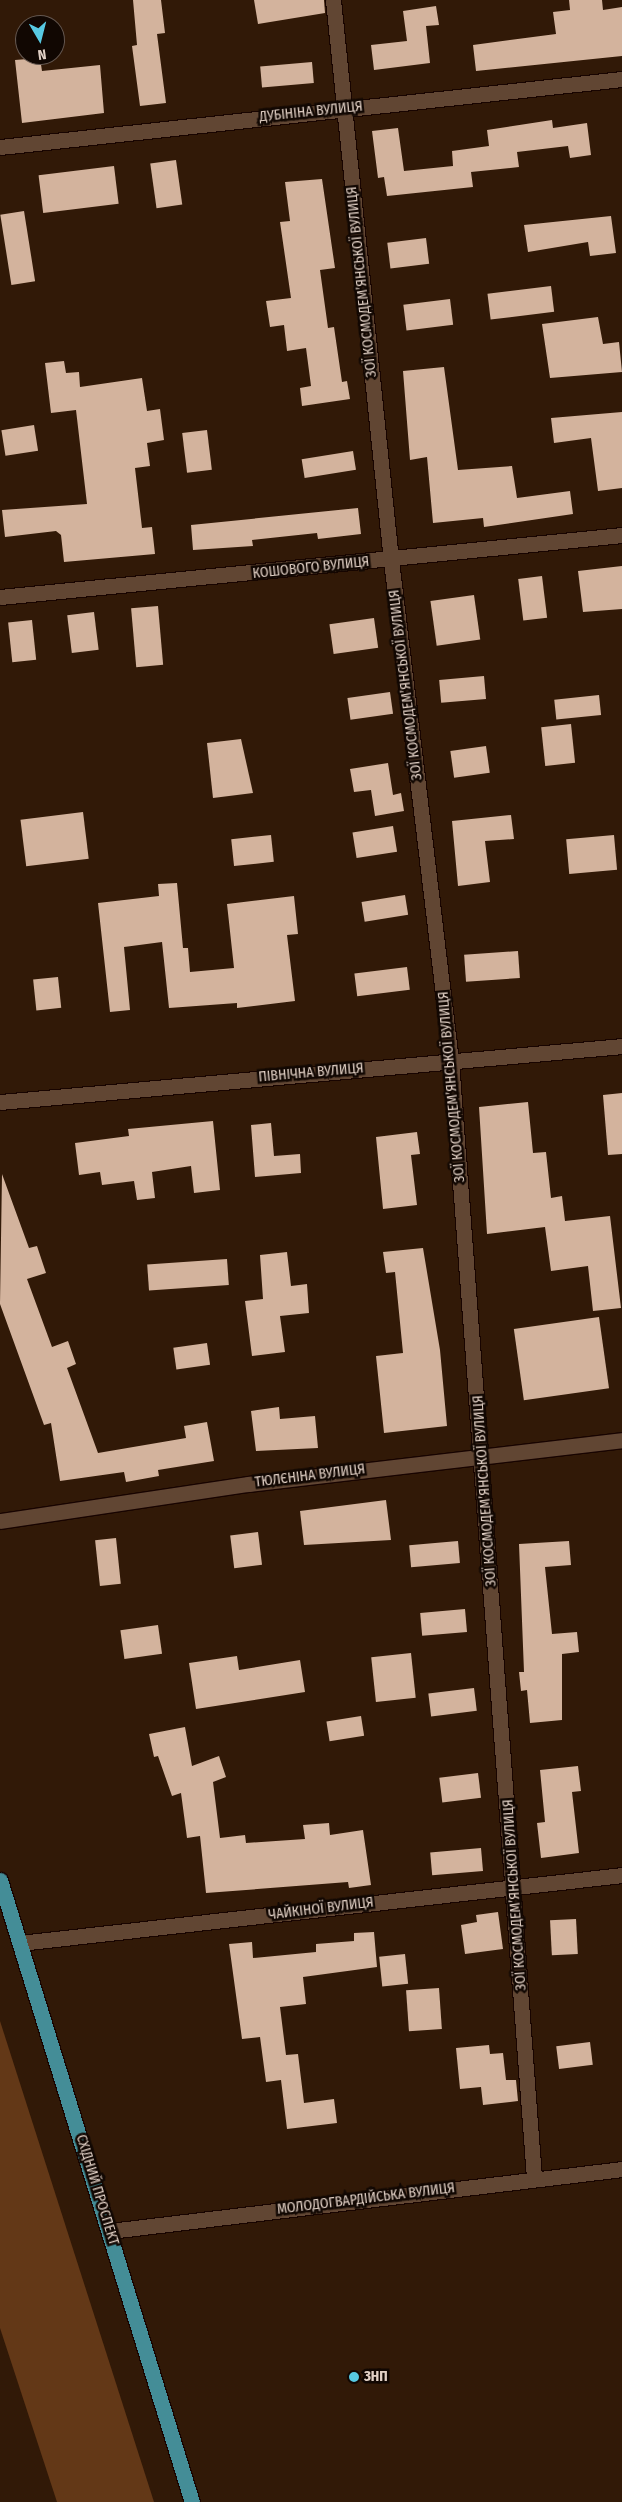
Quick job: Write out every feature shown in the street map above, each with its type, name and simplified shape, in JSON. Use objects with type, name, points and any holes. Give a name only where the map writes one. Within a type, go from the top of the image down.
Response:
[{"type":"main road","name":"СХІДНИЙ ПРОСПЕКТ","points":[[0,1880],[110,2230],[192,2502]]},
{"type":"street","name":"ЗОЇ КОСМОДЕМ’ЯНСЬКОЇ ВУЛИЦЯ","points":[[333,0],[391,560],[451,1061],[482,1455],[534,2178]]},
{"type":"street","name":"ДУБІНІНА ВУЛИЦЯ","points":[[0,147],[622,79]]},
{"type":"street","name":"КОШОВОГО ВУЛИЦЯ","points":[[0,597],[391,560],[622,535]]},
{"type":"street","name":"ПІВНІЧНА ВУЛИЦЯ","points":[[0,1102],[622,1046]]},
{"type":"street","name":"ТЮЛЄНІНА ВУЛИЦЯ","points":[[0,1521],[482,1455],[622,1440]]},
{"type":"street","name":"ЧАЙКІНОЇ ВУЛИЦЯ","points":[[20,1943],[622,1875]]},
{"type":"street","name":"МОЛОДОГВАРДІЙСЬКА ВУЛИЦЯ","points":[[110,2230],[622,2169]]},
{"type":"shaded area","points":[[0,2021],[154,2502],[57,2502],[0,2328]]},
{"type":"building","points":[[133,0],[161,0],[165,33],[157,34],[166,103],[140,106],[132,46],[137,45]]},
{"type":"building","points":[[254,0],[324,0],[325,13],[258,24]]},
{"type":"building","points":[[569,0],[602,0],[603,10],[622,7],[622,56],[476,71],[473,45],[556,34],[553,12],[570,10]]},
{"type":"building","points":[[436,6],[439,25],[426,26],[430,63],[374,70],[371,45],[407,41],[403,11]]},
{"type":"building","points":[[312,62],[314,83],[262,87],[260,67]]},
{"type":"building","points":[[16,65],[41,65],[42,71],[100,65],[104,113],[22,123]]},
{"type":"building","points":[[552,120],[553,128],[587,123],[591,155],[570,158],[568,146],[517,152],[519,167],[471,172],[473,187],[387,196],[384,177],[378,178],[372,131],[398,128],[404,171],[453,166],[452,151],[489,146],[487,130]]},
{"type":"building","points":[[176,160],[182,205],[157,208],[150,164]]},
{"type":"building","points":[[114,166],[119,204],[43,213],[39,175]]},
{"type":"building","points":[[322,179],[335,268],[320,270],[328,328],[334,327],[342,382],[347,381],[350,399],[302,406],[300,388],[311,386],[306,348],[287,351],[284,325],[270,327],[266,301],[291,298],[280,222],[290,221],[285,182]]},
{"type":"building","points":[[24,211],[35,281],[11,285],[0,215]]},
{"type":"building","points":[[611,216],[616,253],[590,256],[588,242],[528,252],[524,225]]},
{"type":"building","points":[[426,238],[429,264],[390,269],[387,243]]},
{"type":"building","points":[[551,286],[554,312],[491,320],[487,294]]},
{"type":"building","points":[[450,299],[453,325],[407,331],[403,305]]},
{"type":"building","points":[[598,317],[603,344],[619,342],[622,372],[550,378],[542,324]]},
{"type":"building","points":[[64,361],[66,373],[79,372],[80,387],[142,378],[147,411],[160,409],[164,440],[147,443],[150,466],[135,468],[142,528],[152,527],[155,554],[64,562],[61,535],[56,531],[5,537],[2,510],[87,504],[76,410],[51,413],[45,363]]},
{"type":"building","points":[[444,367],[458,470],[512,466],[517,498],[570,491],[573,514],[484,527],[483,518],[433,523],[427,457],[410,460],[403,371]]},
{"type":"building","points":[[622,412],[622,488],[598,491],[591,438],[554,443],[551,418]]},
{"type":"building","points":[[34,425],[38,451],[5,456],[1,430]]},
{"type":"building","points":[[207,430],[212,470],[187,473],[182,433]]},
{"type":"building","points":[[353,451],[356,470],[305,478],[302,459]]},
{"type":"building","points":[[358,508],[361,534],[318,539],[317,533],[252,540],[253,546],[193,550],[191,525]]},
{"type":"building","points":[[622,566],[622,609],[583,612],[578,571]]},
{"type":"building","points":[[542,576],[547,618],[523,621],[518,579]]},
{"type":"building","points":[[474,595],[480,640],[437,646],[430,601]]},
{"type":"building","points":[[158,606],[163,665],[136,667],[131,608]]},
{"type":"building","points":[[94,612],[99,650],[72,653],[67,615]]},
{"type":"building","points":[[374,618],[378,648],[334,654],[329,624]]},
{"type":"building","points":[[32,620],[36,660],[12,662],[8,623]]},
{"type":"building","points":[[484,676],[486,699],[441,703],[439,680]]},
{"type":"building","points":[[390,692],[393,714],[350,720],[347,698]]},
{"type":"building","points":[[599,695],[601,715],[556,720],[554,700]]},
{"type":"building","points":[[571,724],[575,763],[545,766],[541,727]]},
{"type":"building","points":[[241,739],[253,793],[213,798],[207,743]]},
{"type":"building","points":[[486,746],[490,773],[454,778],[450,751]]},
{"type":"building","points":[[388,763],[393,795],[401,793],[404,811],[375,816],[371,790],[354,792],[350,769]]},
{"type":"building","points":[[83,812],[89,859],[26,866],[20,820]]},
{"type":"building","points":[[511,815],[514,839],[485,841],[490,882],[458,886],[452,821]]},
{"type":"building","points":[[393,826],[397,852],[357,858],[353,832]]},
{"type":"building","points":[[271,835],[274,862],[234,866],[231,839]]},
{"type":"building","points":[[614,835],[617,870],[569,874],[566,839]]},
{"type":"building","points":[[177,883],[183,948],[188,948],[190,972],[234,968],[227,904],[294,896],[298,934],[287,935],[295,1001],[237,1008],[237,1003],[169,1008],[162,942],[124,947],[130,1010],[110,1012],[98,903],[159,896],[158,884]]},
{"type":"building","points":[[405,895],[408,915],[365,922],[362,902]]},
{"type":"building","points":[[518,951],[520,978],[466,982],[464,955]]},
{"type":"building","points":[[407,967],[410,990],[357,996],[354,973]]},
{"type":"building","points":[[58,977],[61,1008],[36,1010],[33,980]]},
{"type":"building","points":[[622,1093],[622,1154],[608,1155],[603,1095]]},
{"type":"building","points":[[528,1102],[533,1153],[546,1152],[551,1198],[562,1196],[565,1221],[610,1216],[621,1308],[593,1311],[588,1266],[551,1271],[545,1227],[487,1234],[479,1107]]},
{"type":"building","points":[[213,1121],[220,1190],[194,1193],[191,1166],[152,1172],[155,1198],[137,1200],[134,1181],[102,1185],[100,1172],[79,1175],[75,1143],[129,1136],[128,1129]]},
{"type":"building","points":[[271,1123],[274,1156],[300,1154],[301,1173],[255,1177],[251,1125]]},
{"type":"building","points":[[417,1132],[420,1154],[411,1155],[417,1205],[383,1209],[376,1137]]},
{"type":"building","points":[[2,1174],[29,1248],[37,1246],[46,1273],[27,1279],[52,1347],[68,1341],[76,1364],[67,1368],[98,1453],[186,1438],[184,1426],[207,1422],[214,1461],[158,1470],[159,1476],[126,1482],[124,1472],[60,1481],[51,1423],[44,1425],[0,1304]]},
{"type":"building","points":[[423,1248],[440,1350],[447,1426],[384,1433],[376,1356],[403,1353],[395,1272],[386,1273],[383,1252]]},
{"type":"building","points":[[287,1252],[291,1286],[307,1284],[309,1313],[280,1316],[285,1352],[252,1356],[245,1301],[263,1299],[260,1255]]},
{"type":"building","points":[[227,1259],[229,1285],[149,1291],[147,1265]]},
{"type":"building","points":[[599,1317],[609,1388],[524,1400],[514,1329]]},
{"type":"building","points":[[207,1343],[210,1365],[176,1370],[173,1348]]},
{"type":"building","points":[[279,1407],[280,1419],[315,1416],[318,1448],[256,1451],[251,1411]]},
{"type":"building","points":[[386,1500],[391,1540],[304,1545],[300,1511]]},
{"type":"building","points":[[258,1532],[262,1565],[234,1568],[230,1535]]},
{"type":"building","points":[[116,1538],[121,1584],[100,1586],[95,1540]]},
{"type":"building","points":[[458,1541],[460,1563],[411,1567],[409,1545]]},
{"type":"building","points":[[569,1541],[571,1565],[545,1567],[552,1634],[577,1632],[579,1652],[562,1654],[562,1720],[530,1723],[527,1690],[521,1691],[519,1672],[524,1672],[519,1544]]},
{"type":"building","points":[[465,1609],[467,1632],[422,1636],[420,1613]]},
{"type":"building","points":[[158,1625],[162,1654],[124,1659],[120,1630]]},
{"type":"building","points":[[411,1653],[416,1698],[376,1702],[371,1657]]},
{"type":"building","points":[[237,1656],[239,1670],[300,1660],[305,1692],[196,1709],[189,1663]]},
{"type":"building","points":[[474,1688],[477,1711],[431,1716],[428,1694]]},
{"type":"building","points":[[361,1716],[364,1736],[330,1741],[326,1721]]},
{"type":"building","points":[[185,1727],[192,1766],[219,1756],[226,1777],[213,1782],[220,1838],[245,1835],[246,1843],[305,1839],[303,1825],[329,1823],[330,1835],[363,1830],[371,1885],[349,1888],[348,1882],[206,1893],[200,1836],[187,1838],[181,1793],[172,1796],[158,1756],[154,1757],[149,1734]]},
{"type":"building","points":[[578,1766],[581,1791],[572,1792],[579,1853],[541,1858],[537,1823],[545,1822],[540,1770]]},
{"type":"building","points":[[478,1773],[481,1798],[442,1803],[439,1778]]},
{"type":"building","points":[[481,1848],[483,1871],[432,1875],[430,1852]]},
{"type":"building","points":[[498,1912],[503,1949],[465,1954],[461,1925],[477,1922],[476,1915]]},
{"type":"building","points":[[576,1919],[578,1954],[552,1955],[550,1920]]},
{"type":"building","points":[[374,1932],[377,1967],[303,1977],[306,2004],[280,2007],[286,2055],[298,2054],[304,2103],[334,2099],[337,2123],[287,2129],[281,2080],[266,2082],[260,2037],[242,2039],[229,1944],[252,1942],[253,1958],[316,1952],[316,1944],[354,1941],[354,1933]]},
{"type":"building","points":[[405,1954],[408,1984],[382,1987],[379,1957]]},
{"type":"building","points":[[439,1988],[442,2029],[409,2031],[406,1990]]},
{"type":"building","points":[[590,2042],[593,2065],[559,2069],[556,2046]]},
{"type":"building","points":[[489,2045],[490,2054],[503,2053],[506,2080],[516,2080],[518,2101],[483,2105],[481,2087],[460,2089],[456,2048]]},
{"type":"place","name":"ЗНП","points":[[354,2377]]}]
